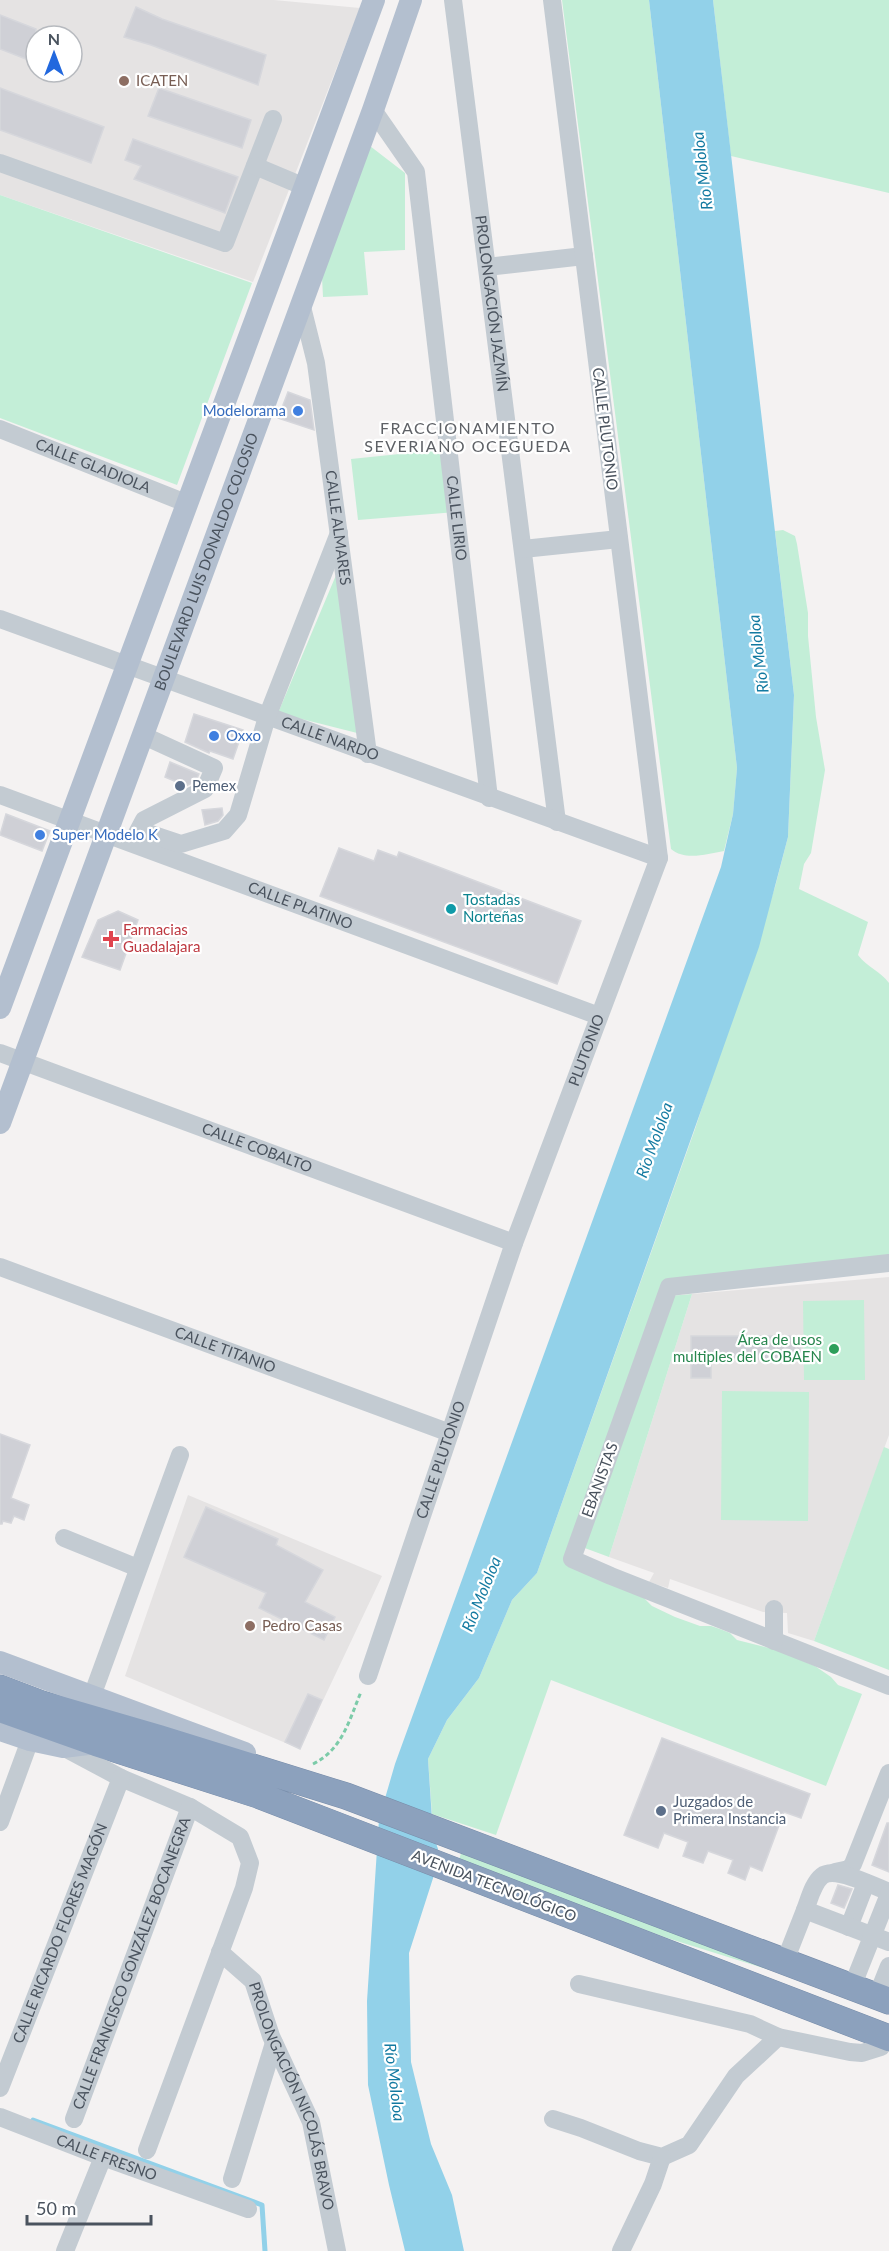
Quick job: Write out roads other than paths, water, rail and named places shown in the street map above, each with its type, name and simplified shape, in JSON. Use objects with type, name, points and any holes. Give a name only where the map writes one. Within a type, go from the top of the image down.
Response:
[{"type":"highway","points":[[0,1688],[42,1704],[346,1796],[883,1999]]},
{"type":"highway","name":"AVENIDA TECNOLÓGICO","points":[[0,1709],[96,1743],[258,1795],[888,2037]]},
{"type":"main road","points":[[0,1008],[374,0]]},
{"type":"main road","name":"BOULEVARD LUIS DONALDO COLOSIO","points":[[0,1123],[373,110],[411,0]]},
{"type":"main road","points":[[0,1662],[265,1761],[296,1781]]},
{"type":"main road","name":"AVENIDA TECNOLÓGICO","points":[[0,1730],[30,1740],[63,1747],[96,1743]]},
{"type":"street","name":"PROLONGACIÓN JAZMÍN","points":[[453,0],[557,822]]},
{"type":"street","name":"CALLE PLUTONIO","points":[[552,0],[659,858]]},
{"type":"street","name":"CALLE LIRIO","points":[[373,110],[416,172],[489,798]]},
{"type":"street","points":[[0,163],[225,243],[273,119]]},
{"type":"street","points":[[255,166],[305,187]]},
{"type":"street","points":[[487,267],[584,256]]},
{"type":"street","name":"CALLE ALMARES","points":[[301,303],[316,363],[368,754]]},
{"type":"street","name":"CALLE GLADIOLA","points":[[0,429],[186,503]]},
{"type":"street","points":[[142,735],[214,768],[205,789],[144,820],[136,836],[181,844],[224,831],[238,815],[267,717],[340,531]]},
{"type":"street","points":[[523,549],[619,539]]},
{"type":"street","name":"CALLE NARDO","points":[[0,619],[659,858]]},
{"type":"street","name":"CALLE PLATINO","points":[[0,795],[107,834],[136,836],[599,1017]]},
{"type":"street","name":"PLUTONIO","points":[[514,1243],[659,858]]},
{"type":"street","name":"CALLE COBALTO","points":[[0,1053],[514,1243]]},
{"type":"street","name":"CALLE PLUTONIO","points":[[368,1676],[514,1243]]},
{"type":"street","name":"EBANISTAS","points":[[889,1263],[669,1287],[572,1559],[889,1686]]},
{"type":"street","name":"CALLE TITANIO","points":[[0,1267],[450,1433]]},
{"type":"street","points":[[92,1696],[180,1455]]},
{"type":"street","points":[[63,1538],[138,1568]]},
{"type":"street","points":[[774,1610],[774,1641]]},
{"type":"street","points":[[0,1822],[30,1740]]},
{"type":"street","points":[[63,1747],[121,1778],[190,1807],[240,1837],[250,1863],[244,1888],[147,2150]]},
{"type":"street","points":[[785,1962],[821,1876],[849,1869],[853,1864],[889,1773]]},
{"type":"street","name":"CALLE RICARDO FLORES MAGÓN","points":[[0,2088],[121,1778]]},
{"type":"street","name":"CALLE FRANCISCO GONZÁLEZ BOCANEGRA","points":[[74,2120],[190,1807]]},
{"type":"street","points":[[835,1872],[889,1893],[881,1939],[852,1987]]},
{"type":"street","points":[[849,1927],[866,1883]]},
{"type":"street","points":[[805,1910],[881,1939]]},
{"type":"street","name":"PROLONGACIÓN NICOLÁS BRAVO","points":[[220,1952],[253,1981],[274,2043],[311,2122],[337,2251]]},
{"type":"street","points":[[883,1999],[889,1966]]},
{"type":"street","points":[[579,1984],[750,2024],[778,2037],[862,2053],[881,2047],[888,2037]]},
{"type":"street","points":[[553,2119],[581,2127],[639,2151],[662,2157],[689,2145],[736,2076],[778,2037]]},
{"type":"street","points":[[232,2179],[274,2043]]},
{"type":"street","name":"CALLE FRESNO","points":[[0,2117],[248,2209]]},
{"type":"street","points":[[65,2251],[103,2157]]},
{"type":"street","points":[[621,2251],[662,2157]]},
{"type":"water","name":"Río Mololoa","points":[[649,0],[713,0],[794,695],[788,837],[759,947],[537,1573],[512,1600],[479,1678],[447,1720],[428,1759],[433,1834],[438,1849],[435,1872],[409,1953],[411,2062],[431,2144],[452,2195],[464,2251],[405,2251],[368,2085],[367,2001],[379,1819],[395,1764],[721,867],[733,814],[737,768]]},
{"type":"waterway","points":[[33,2120],[262,2205],[265,2251]]},
{"type":"place","name":"ICATEN","points":[[124,81]]},
{"type":"place","name":"Modelorama","points":[[298,411]]},
{"type":"place","name":"Oxxo","points":[[214,736]]},
{"type":"place","name":"Pemex","points":[[180,786]]},
{"type":"place","name":"Super Modelo K","points":[[40,835]]},
{"type":"place","name":"Tostadas Norteñas","points":[[451,909]]},
{"type":"place","name":"Farmacias Guadalajara","points":[[111,939]]},
{"type":"place","name":"Área de usos multiples del COBAEN","points":[[834,1349]]},
{"type":"place","name":"Pedro Casas","points":[[250,1626]]},
{"type":"place","name":"Juzgados de Primera Instancia","points":[[661,1811]]},
{"type":"district","name":"FRACCIONAMIENTO SEVERIANO OCEGUEDA","points":[[468,437]]}]
